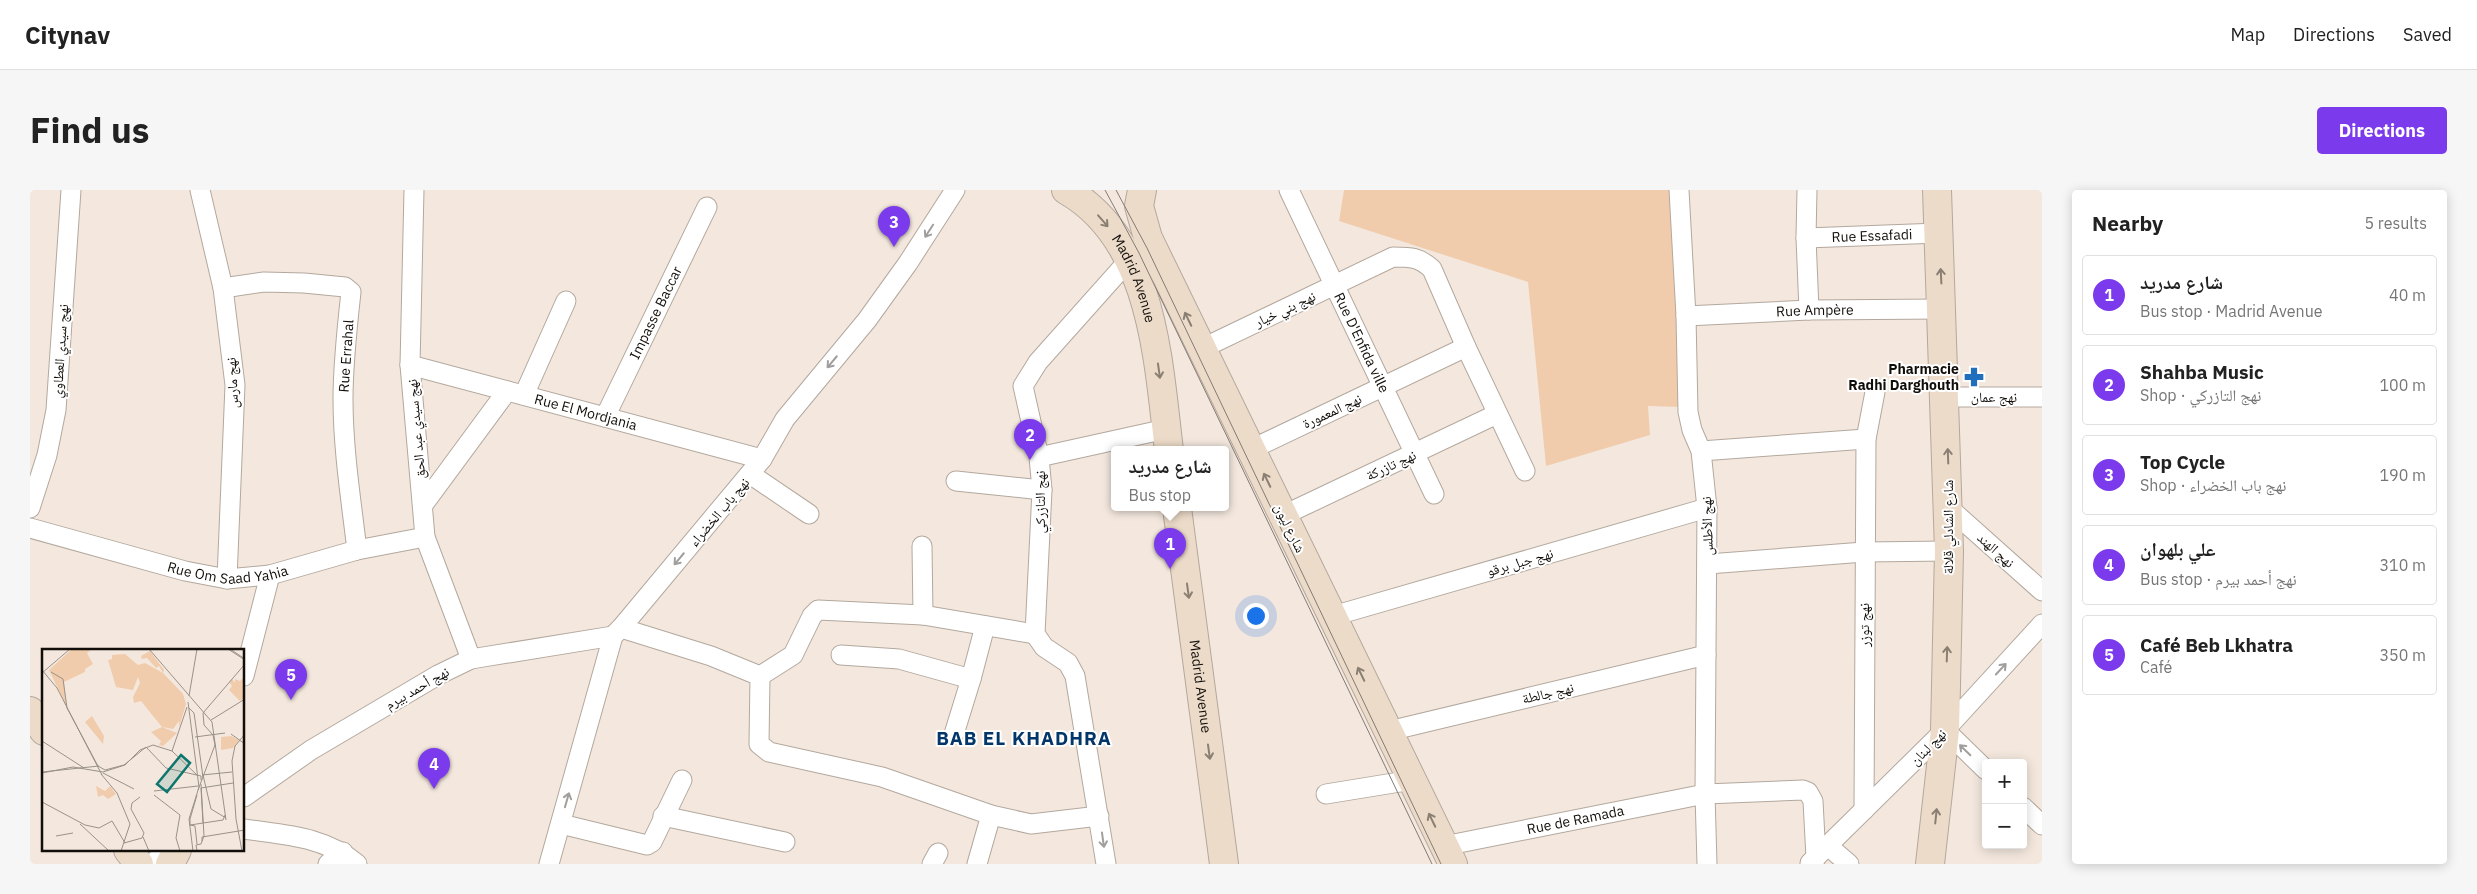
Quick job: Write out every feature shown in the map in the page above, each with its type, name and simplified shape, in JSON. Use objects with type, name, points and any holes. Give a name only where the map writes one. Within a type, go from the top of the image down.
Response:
[{"type":"street","name":"نهج سيدي العطاوي","points":[[30,508],[47,456],[56,410],[71,190]]},
{"type":"street","name":"نهج مارس","points":[[200,190],[223,288],[235,385],[227,579]]},
{"type":"street","name":"نهج سيدي عبد الحق","points":[[414,190],[410,365],[425,536],[471,659]]},
{"type":"street","name":"نهج باب الخضراء","points":[[549,864],[617,632],[762,459],[785,419],[867,320],[908,264],[955,190]]},
{"type":"street","name":"شارع ليون","points":[[1142,190],[1139,206],[1142,222],[1449,855]]},
{"type":"street","name":"Rue D'Enfida ville","points":[[1288,190],[1434,494]]},
{"type":"street","name":"نهج الأطلس","points":[[1679,190],[1686,316],[1688,412],[1700,451],[1707,508],[1705,794],[1707,864]]},
{"type":"street","points":[[1807,190],[1806,238],[1810,310]]},
{"type":"street","name":"شارع الشادلي قلالة","points":[[1930,864],[1945,730],[1949,551],[1946,397],[1937,190]]},
{"type":"street","name":"Madrid Avenue","points":[[1075,194],[1110,230],[1129,260],[1145,296],[1155,341],[1168,440]]},
{"type":"street","name":"Impasse Baccar","points":[[605,417],[707,207]]},
{"type":"street","name":"Rue Essafadi","points":[[1806,238],[1939,232]]},
{"type":"street","name":"نهج بني خيار","points":[[1203,348],[1393,257],[1414,257],[1422,260],[1432,269],[1466,347]]},
{"type":"street","name":"نهج التازركي","points":[[1036,634],[1042,490],[1040,457],[1023,386],[1038,362],[1129,260]]},
{"type":"street","name":"Rue Errahal","points":[[223,288],[264,282],[304,283],[345,287],[351,292],[343,366],[343,401],[348,480],[357,550]]},
{"type":"street","points":[[422,505],[516,393],[566,301]]},
{"type":"street","name":"Rue Ampère","points":[[1686,316],[1810,310],[1942,309]]},
{"type":"street","points":[[1466,347],[1525,471]]},
{"type":"street","name":"نهج المعمورة","points":[[1252,449],[1466,347]]},
{"type":"street","name":"Rue El Mordjania","points":[[410,365],[762,459]]},
{"type":"street","name":"نهج توزر","points":[[1864,810],[1866,440],[1875,392]]},
{"type":"street","name":"نهج عمان","points":[[1946,397],[2042,398]]},
{"type":"street","name":"نهج تازركة","points":[[1284,516],[1498,414]]},
{"type":"street","points":[[1123,446],[1168,440]]},
{"type":"street","points":[[1700,451],[1866,440]]},
{"type":"street","points":[[1040,457],[1111,448]]},
{"type":"street","points":[[750,474],[808,514]]},
{"type":"street","points":[[956,481],[1042,490]]},
{"type":"street","name":"نهج جبل برقو","points":[[1333,616],[1707,508]]},
{"type":"street","name":"نهج الهند","points":[[1949,508],[2042,591]]},
{"type":"street","name":"Madrid Avenue","points":[[1177,511],[1224,864]]},
{"type":"street","name":"Rue Om Saad Yahia","points":[[30,528],[175,569],[227,579],[270,575],[357,550],[425,536]]},
{"type":"street","points":[[922,546],[923,615]]},
{"type":"street","points":[[1708,564],[1864,552],[1949,551]]},
{"type":"street","points":[[245,672],[270,575]]},
{"type":"street","points":[[760,676],[794,655],[812,616],[818,610],[923,615],[1036,634],[1044,647],[1068,663],[1075,676],[1100,816],[1106,864]]},
{"type":"street","name":"نهج لبنان","points":[[1817,856],[1945,730],[2042,624]]},
{"type":"street","points":[[954,734],[985,626]]},
{"type":"street","points":[[617,632],[711,656],[760,676]]},
{"type":"street","name":"نهج أحمد بيرم","points":[[245,796],[319,745],[438,675],[471,659],[617,632]]},
{"type":"street","points":[[841,655],[899,659],[971,679]]},
{"type":"street","name":"نهج جالطة","points":[[1389,731],[1706,655]]},
{"type":"street","points":[[760,676],[759,744],[769,752],[882,777],[991,815],[1031,824],[1100,816]]},
{"type":"street","points":[[30,711],[42,728]]},
{"type":"street","points":[[1945,730],[1982,766]]},
{"type":"street","points":[[560,824],[645,846],[652,842],[682,780]]},
{"type":"street","points":[[1326,794],[1412,780]]},
{"type":"street","name":"Rue de Ramada","points":[[1449,855],[1705,794],[1808,792],[1813,801],[1817,856]]},
{"type":"street","points":[[2027,811],[2042,825]]},
{"type":"street","points":[[977,864],[991,815]]},
{"type":"street","points":[[663,816],[785,842]]},
{"type":"street","points":[[245,829],[321,842],[350,858]]},
{"type":"street","points":[[136,856],[157,852]]},
{"type":"street","points":[[170,864],[176,852]]},
{"type":"street","points":[[1817,856],[1849,864]]},
{"type":"street","points":[[328,864],[350,858]]},
{"type":"shaded area","points":[[1344,190],[1673,190],[1681,407],[1648,406],[1650,435],[1546,466],[1528,282],[1339,221]]},
{"type":"tram line","points":[[1105,190],[1139,253],[1432,864]]},
{"type":"tram line","points":[[1116,190],[1147,248],[1441,864]]},
{"type":"place","name":"Top Cycle","points":[[894,247]]},
{"type":"place","name":"Pharmacie Radhi Darghouth","points":[[1974,377]]},
{"type":"place","name":"Shahba Music","points":[[1030,460]]},
{"type":"place","name":"شارع مدريد","points":[[1170,569]]},
{"type":"place","name":"Café Beb Lkhatra","points":[[291,700]]},
{"type":"place","name":"علي بلهوان","points":[[434,789]]},
{"type":"district","name":"BAB EL KHADHRA","points":[[1024,738]]}]
